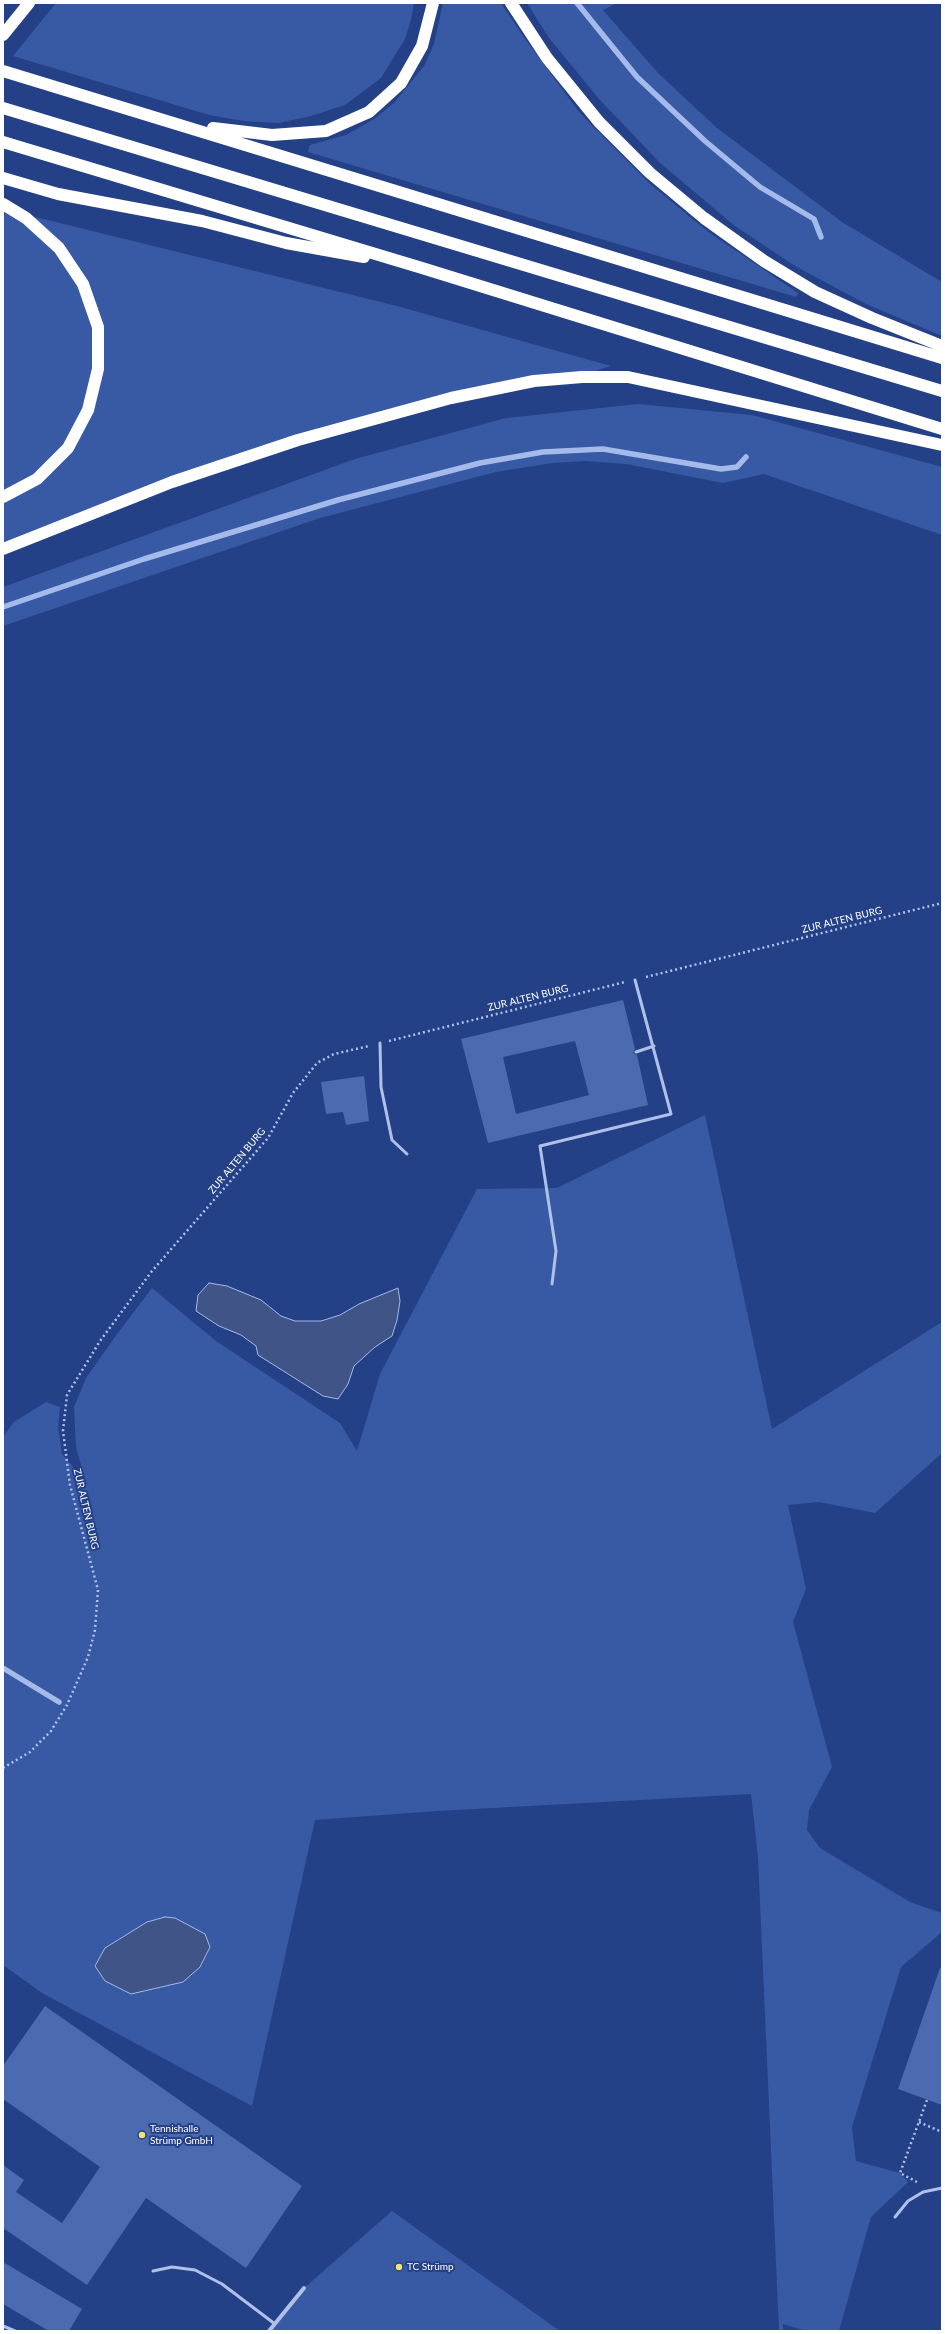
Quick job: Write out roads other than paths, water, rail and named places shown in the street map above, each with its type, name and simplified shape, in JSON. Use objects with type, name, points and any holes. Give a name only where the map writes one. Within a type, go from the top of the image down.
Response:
[{"type":"highway","points":[[3,34],[29,3]]},
{"type":"highway","points":[[14,21],[32,3]]},
{"type":"highway","points":[[182,124],[272,135],[326,131],[369,112],[400,83],[422,46],[433,3]]},
{"type":"highway","points":[[511,3],[547,58],[599,122],[650,172],[704,218],[764,261],[815,292],[872,318],[942,346]]},
{"type":"highway","points":[[7,73],[182,124],[942,358]]},
{"type":"highway","points":[[3,108],[942,391]]},
{"type":"highway","points":[[3,142],[422,268],[942,429]]},
{"type":"highway","points":[[3,178],[58,194],[202,221],[286,243],[422,268]]},
{"type":"highway","points":[[3,204],[26,218],[59,248],[83,284],[98,327],[98,369],[88,410],[68,448],[37,479],[3,497]]},
{"type":"highway","points":[[3,549],[172,482],[298,440],[451,398],[534,381],[582,377],[628,377],[942,445]]},
{"type":"street","points":[[270,2331],[304,2288]]},
{"type":"lane","points":[[552,1284],[556,1251],[540,1146],[671,1114],[654,1046],[635,980]]},
{"type":"lane","points":[[380,1043],[381,1087],[392,1140],[407,1154]]},
{"type":"lane","points":[[636,1052],[654,1046]]},
{"type":"lane","points":[[895,2217],[908,2201],[923,2192],[942,2188]]},
{"type":"lane","points":[[153,2271],[172,2266],[194,2270],[222,2284],[275,2324]]},
{"type":"lane","points":[[3,2326],[15,2331]]},
{"type":"waterway","points":[[577,3],[637,77],[705,141],[760,187],[814,219],[821,237]]},
{"type":"waterway","points":[[3,607],[144,559],[338,500],[480,463],[543,452],[603,449],[721,469],[737,467],[746,457]]},
{"type":"waterway","points":[[3,1668],[59,1702]]},
{"type":"place","name":"Tennishalle Strümp GmbH","points":[[142,2135]]},
{"type":"place","name":"TC Strümp","points":[[399,2267]]}]
